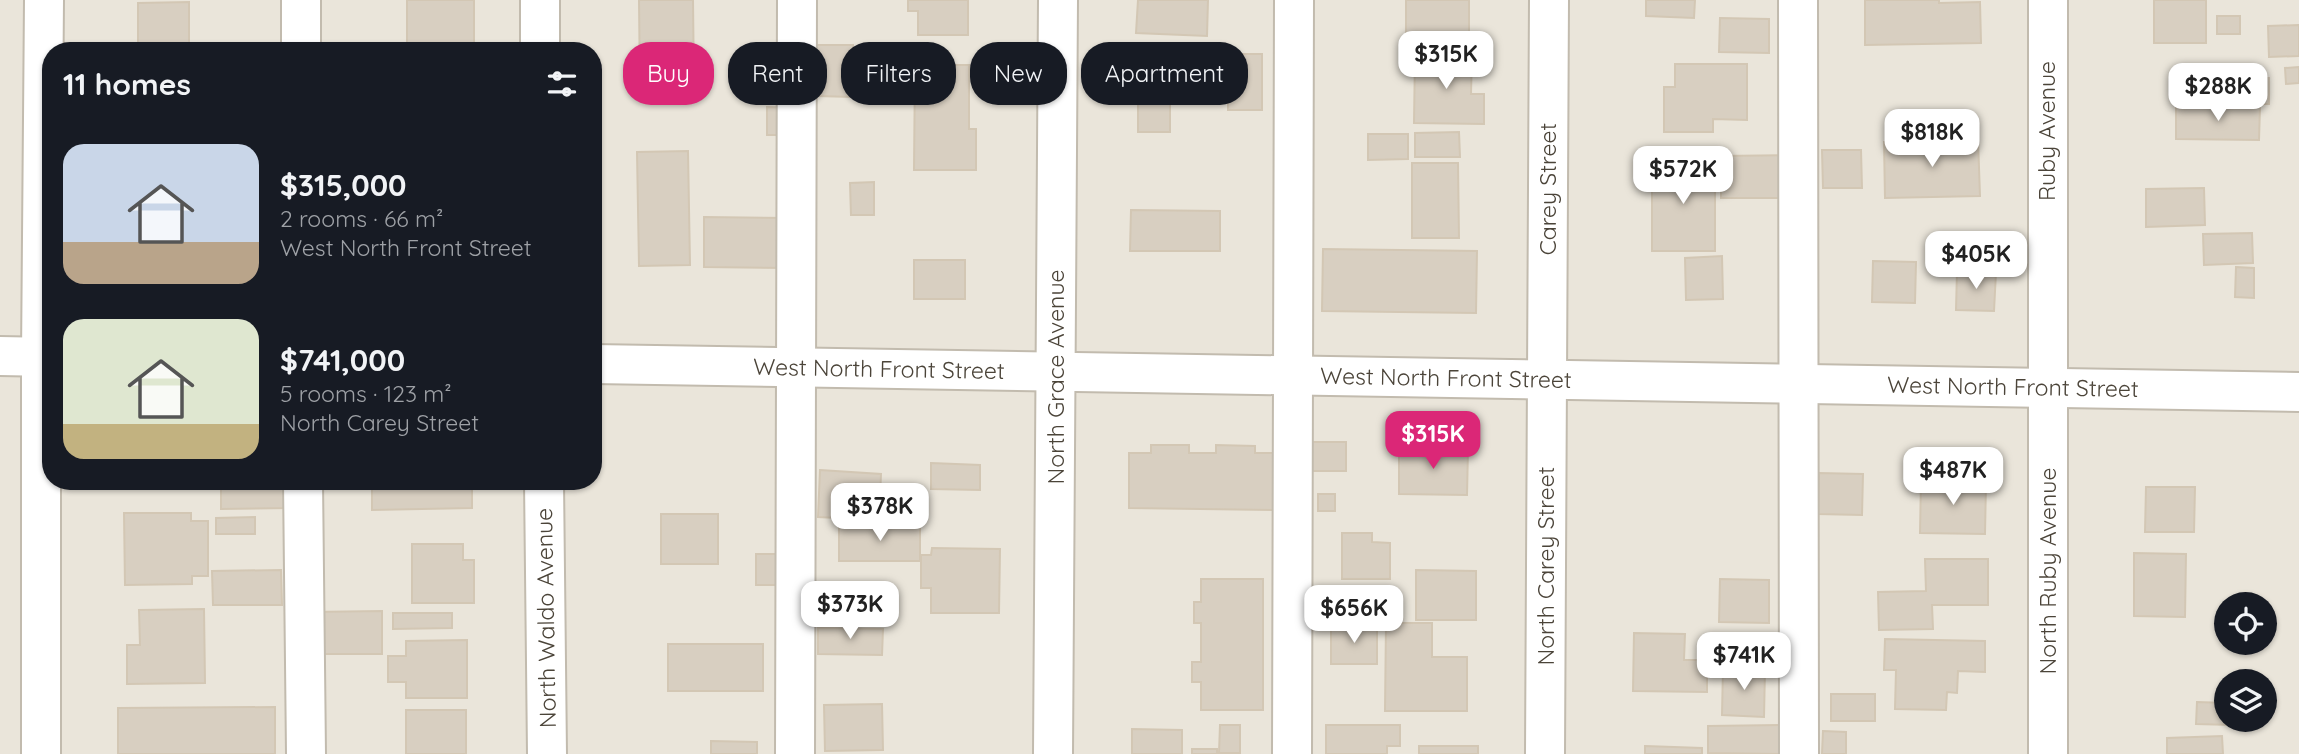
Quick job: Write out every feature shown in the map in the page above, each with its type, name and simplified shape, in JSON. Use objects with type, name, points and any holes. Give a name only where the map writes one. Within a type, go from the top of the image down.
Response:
[{"type":"street","points":[[44,0],[44,42]]},
{"type":"street","points":[[301,0],[301,42]]},
{"type":"street","points":[[540,0],[540,42]]},
{"type":"street","points":[[795,754],[797,0]]},
{"type":"street","name":"North Grace Avenue","points":[[1053,754],[1058,0]]},
{"type":"street","points":[[1292,754],[1294,0]]},
{"type":"street","name":"Carey Street","points":[[1547,379],[1549,0]]},
{"type":"street","points":[[1798,0],[1800,754]]},
{"type":"street","name":"Ruby Avenue","points":[[2047,387],[2048,0]]},
{"type":"street","points":[[0,356],[42,357]]},
{"type":"street","name":"West North Front Street","points":[[602,364],[2299,392]]},
{"type":"street","name":"North Carey Street","points":[[1545,754],[1547,379]]},
{"type":"street","name":"North Ruby Avenue","points":[[2047,387],[2048,754]]},
{"type":"street","points":[[41,754],[44,490]]},
{"type":"street","points":[[303,490],[306,754]]},
{"type":"street","name":"North Waldo Avenue","points":[[544,490],[547,754]]},
{"type":"shaded area","points":[[0,0],[2299,0],[2299,754],[0,754]]},
{"type":"building","points":[[407,0],[474,0],[474,42],[407,42]]},
{"type":"building","points":[[639,0],[693,0],[693,42],[639,42]]},
{"type":"building","points":[[908,0],[968,0],[968,35],[918,35],[918,11],[908,11]]},
{"type":"building","points":[[1138,0],[1208,0],[1207,36],[1136,33]]},
{"type":"building","points":[[1406,0],[1469,0],[1469,33],[1406,33]]},
{"type":"building","points":[[1646,0],[1695,0],[1694,18],[1646,16]]},
{"type":"building","points":[[1865,0],[1980,2],[1981,43],[1865,45]]},
{"type":"building","points":[[2154,0],[2206,0],[2206,43],[2154,43]]},
{"type":"building","points":[[189,2],[189,42],[138,42],[138,3]]},
{"type":"building","points":[[2217,16],[2240,16],[2240,34],[2217,34]]},
{"type":"building","points":[[1720,18],[1769,19],[1769,53],[1719,52]]},
{"type":"building","points":[[2299,25],[2299,56],[2269,57],[2268,26]]},
{"type":"building","points":[[827,45],[841,45],[841,97],[827,96]]},
{"type":"building","points":[[1248,54],[1262,54],[1262,110],[1228,110],[1228,105],[1248,105]]},
{"type":"building","points":[[1415,55],[1472,56],[1471,94],[1484,94],[1484,124],[1414,123]]},
{"type":"building","points":[[1675,64],[1747,64],[1747,120],[1713,119],[1713,132],[1664,132],[1664,87],[1675,87]]},
{"type":"building","points":[[956,65],[969,65],[969,129],[976,129],[976,170],[914,170],[915,105],[956,105]]},
{"type":"building","points":[[2299,67],[2299,83],[2286,84],[2285,68]]},
{"type":"building","points":[[2222,78],[2269,78],[2269,104],[2222,104]]},
{"type":"building","points":[[1138,105],[1170,105],[1170,132],[1138,132]]},
{"type":"building","points":[[2176,106],[2260,107],[2259,140],[2176,139]]},
{"type":"building","points":[[767,107],[794,108],[794,135],[767,135]]},
{"type":"building","points":[[1459,132],[1460,157],[1415,157],[1415,133]]},
{"type":"building","points":[[1368,134],[1408,134],[1408,159],[1368,160]]},
{"type":"building","points":[[1978,139],[1980,196],[1885,198],[1884,142]]},
{"type":"building","points":[[1822,150],[1861,150],[1862,188],[1823,188]]},
{"type":"building","points":[[688,151],[690,265],[639,266],[637,152]]},
{"type":"building","points":[[1789,155],[1789,198],[1721,198],[1721,156]]},
{"type":"building","points":[[1652,162],[1715,162],[1715,251],[1652,251]]},
{"type":"building","points":[[1412,163],[1458,163],[1459,238],[1412,238]]},
{"type":"building","points":[[874,182],[874,215],[851,215],[850,183]]},
{"type":"building","points":[[2204,188],[2205,225],[2146,227],[2146,189]]},
{"type":"building","points":[[1131,210],[1220,211],[1220,251],[1130,251]]},
{"type":"building","points":[[704,217],[788,218],[788,268],[704,267]]},
{"type":"building","points":[[2252,233],[2253,263],[2204,265],[2203,234]]},
{"type":"building","points":[[1323,249],[1477,251],[1476,313],[1322,311]]},
{"type":"building","points":[[1722,256],[1723,299],[1686,300],[1685,258]]},
{"type":"building","points":[[914,260],[965,260],[965,299],[914,299]]},
{"type":"building","points":[[1873,261],[1916,262],[1915,303],[1872,302]]},
{"type":"building","points":[[2236,267],[2254,268],[2254,298],[2235,297]]},
{"type":"building","points":[[1957,271],[1996,272],[1994,311],[1956,310]]},
{"type":"building","points":[[1310,442],[1346,442],[1346,471],[1309,471]]},
{"type":"building","points":[[1151,445],[1189,445],[1189,453],[1216,453],[1216,445],[1255,446],[1255,453],[1277,453],[1277,510],[1129,508],[1129,453],[1151,453]]},
{"type":"building","points":[[1411,445],[1448,445],[1448,449],[1468,449],[1467,495],[1399,494],[1399,449],[1411,449]]},
{"type":"building","points":[[931,463],[980,465],[980,490],[931,489]]},
{"type":"building","points":[[820,470],[881,474],[879,520],[818,517]]},
{"type":"building","points":[[1819,473],[1863,474],[1862,515],[1818,514]]},
{"type":"building","points":[[1921,480],[1986,482],[1985,534],[1920,533]]},
{"type":"building","points":[[2146,487],[2195,487],[2194,532],[2145,532]]},
{"type":"building","points":[[221,490],[289,490],[290,508],[221,509]]},
{"type":"building","points":[[372,490],[472,490],[472,508],[372,510]]},
{"type":"building","points":[[1318,494],[1335,494],[1335,511],[1318,511]]},
{"type":"building","points":[[124,513],[191,513],[191,521],[208,521],[208,576],[192,576],[192,584],[125,585]]},
{"type":"building","points":[[661,514],[718,514],[718,564],[661,564]]},
{"type":"building","points":[[255,517],[255,534],[216,534],[216,518]]},
{"type":"building","points":[[839,525],[920,525],[920,561],[839,561]]},
{"type":"building","points":[[1342,533],[1372,533],[1372,542],[1390,543],[1390,579],[1342,579]]},
{"type":"building","points":[[412,544],[463,544],[463,560],[474,560],[474,603],[412,603]]},
{"type":"building","points":[[932,548],[1000,549],[999,613],[931,613],[931,588],[921,588],[921,555],[931,555]]},
{"type":"building","points":[[2134,553],[2186,554],[2185,617],[2134,616]]},
{"type":"building","points":[[756,554],[776,554],[776,585],[756,585]]},
{"type":"building","points":[[1925,559],[1988,559],[1988,605],[1932,605],[1933,629],[1879,630],[1878,592],[1926,591]]},
{"type":"building","points":[[281,570],[282,605],[213,605],[212,571]]},
{"type":"building","points":[[1416,570],[1476,571],[1476,620],[1416,620]]},
{"type":"building","points":[[1201,579],[1263,579],[1263,710],[1201,710],[1201,682],[1192,682],[1192,662],[1201,662],[1201,623],[1194,623],[1194,602],[1201,602]]},
{"type":"building","points":[[1720,579],[1769,580],[1769,623],[1719,622]]},
{"type":"building","points":[[204,609],[205,683],[127,684],[127,645],[140,645],[139,610]]},
{"type":"building","points":[[382,611],[382,654],[310,654],[310,612]]},
{"type":"building","points":[[393,613],[452,613],[452,628],[393,629]]},
{"type":"building","points":[[1386,623],[1432,623],[1432,657],[1467,657],[1467,711],[1385,711]]},
{"type":"building","points":[[1331,625],[1377,625],[1377,664],[1331,664]]},
{"type":"building","points":[[818,628],[883,629],[882,655],[818,654]]},
{"type":"building","points":[[1634,633],[1685,634],[1684,660],[1707,660],[1707,692],[1633,691]]},
{"type":"building","points":[[1885,639],[1985,641],[1985,672],[1958,671],[1957,693],[1947,692],[1946,710],[1895,709],[1896,670],[1884,670]]},
{"type":"building","points":[[467,640],[467,698],[406,698],[406,682],[388,682],[388,656],[406,656],[406,641]]},
{"type":"building","points":[[668,644],[763,644],[763,691],[668,691]]},
{"type":"building","points":[[1723,668],[1765,669],[1764,717],[1722,715]]},
{"type":"building","points":[[1831,694],[1875,694],[1875,721],[1831,721]]},
{"type":"building","points":[[2197,702],[2214,703],[2214,724],[2196,724]]},
{"type":"building","points":[[882,704],[883,750],[825,751],[824,705]]},
{"type":"building","points":[[275,707],[275,754],[118,754],[118,708]]},
{"type":"building","points":[[406,710],[466,710],[466,754],[406,754]]},
{"type":"building","points":[[1220,725],[1240,725],[1240,753],[1219,753]]},
{"type":"building","points":[[1326,725],[1400,725],[1400,746],[1387,746],[1387,754],[1326,754]]},
{"type":"building","points":[[1782,725],[1782,754],[1708,753],[1708,726]]},
{"type":"building","points":[[1132,729],[1182,730],[1182,754],[1132,754]]},
{"type":"building","points":[[1823,731],[1846,732],[1846,754],[1822,754]]},
{"type":"building","points":[[2222,736],[2223,754],[2167,754],[2167,738]]},
{"type":"building","points":[[711,741],[757,742],[757,754],[711,754]]},
{"type":"building","points":[[1419,746],[1478,746],[1478,754],[1419,754]]},
{"type":"building","points":[[1645,746],[1702,748],[1702,754],[1645,754]]},
{"type":"building","points":[[1192,749],[1217,749],[1217,754],[1192,754]]}]
